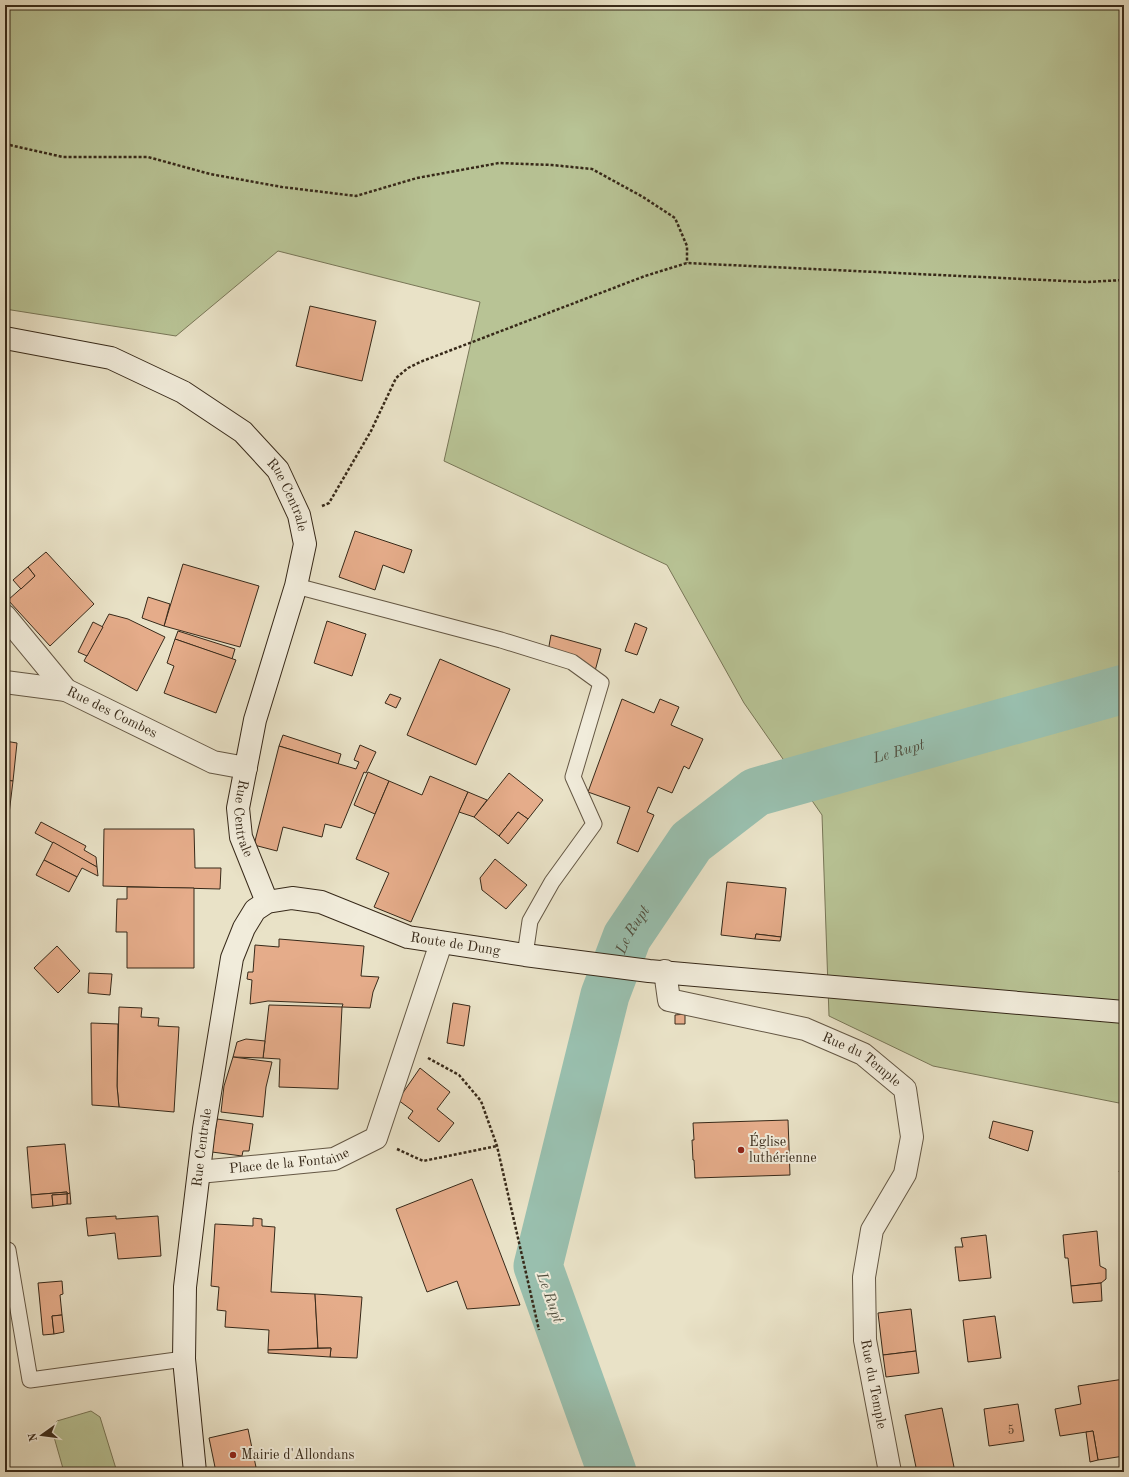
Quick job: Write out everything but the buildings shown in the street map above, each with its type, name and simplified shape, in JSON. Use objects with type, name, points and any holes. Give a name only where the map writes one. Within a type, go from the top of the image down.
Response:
[{"type":"main road","name":"Rue Centrale","points":[[5,338],[111,358],[183,392],[243,432],[278,470],[299,515],[305,544],[296,586],[256,720],[238,808],[241,837],[268,902],[256,910],[244,928],[232,958],[204,1129],[185,1287],[184,1359],[195,1472]]},
{"type":"main road","name":"Rue des Combes","points":[[5,616],[66,690],[213,762],[246,768]]},
{"type":"main road","points":[[5,682],[66,690]]},
{"type":"main road","name":"Route de Dung","points":[[268,902],[292,898],[321,902],[408,937],[578,962],[657,971],[1124,1012]]},
{"type":"main road","points":[[376,1138],[441,943]]},
{"type":"main road","name":"Rue du Temple","points":[[657,971],[669,1000],[805,1029],[863,1054],[904,1089],[912,1137],[905,1174],[872,1230],[864,1277],[865,1340],[890,1472]]},
{"type":"main road","name":"Place de la Fontaine","points":[[199,1172],[334,1159],[376,1138]]},
{"type":"lane","points":[[296,586],[501,640],[572,662],[601,683],[573,777],[594,824],[552,882],[530,921],[525,955]]},
{"type":"lane","points":[[5,1250],[8,1250],[30,1380],[184,1359]]},
{"type":"path","points":[[5,144],[63,157],[148,157],[210,174],[282,187],[356,196],[417,178],[499,164],[552,165],[592,169],[643,197],[675,218],[687,246],[688,263]]},
{"type":"path","points":[[299,515],[329,503],[371,431],[396,378],[408,368],[420,362],[645,276],[688,263],[1078,282],[1124,280]]},
{"type":"path","points":[[406,1048],[414,1050],[459,1075],[481,1101],[497,1146],[539,1330]]},
{"type":"path","points":[[376,1138],[423,1161],[497,1146]]},
{"type":"green space","points":[[5,5],[1124,5],[1124,1104],[933,1066],[829,1016],[822,815],[744,703],[667,565],[444,461],[480,302],[278,251],[176,336],[5,309]]},
{"type":"green space","points":[[91,1411],[100,1417],[117,1472],[64,1472],[52,1430],[57,1421]]},
{"type":"waterway","name":"Le Rupt","points":[[612,1472],[538,1266],[605,995],[627,937],[691,842],[756,792],[1124,689]]},
{"type":"place","name":"Église luthérienne","points":[[741,1150]]},
{"type":"place","name":"Mairie d'Allondans","points":[[233,1455]]}]
